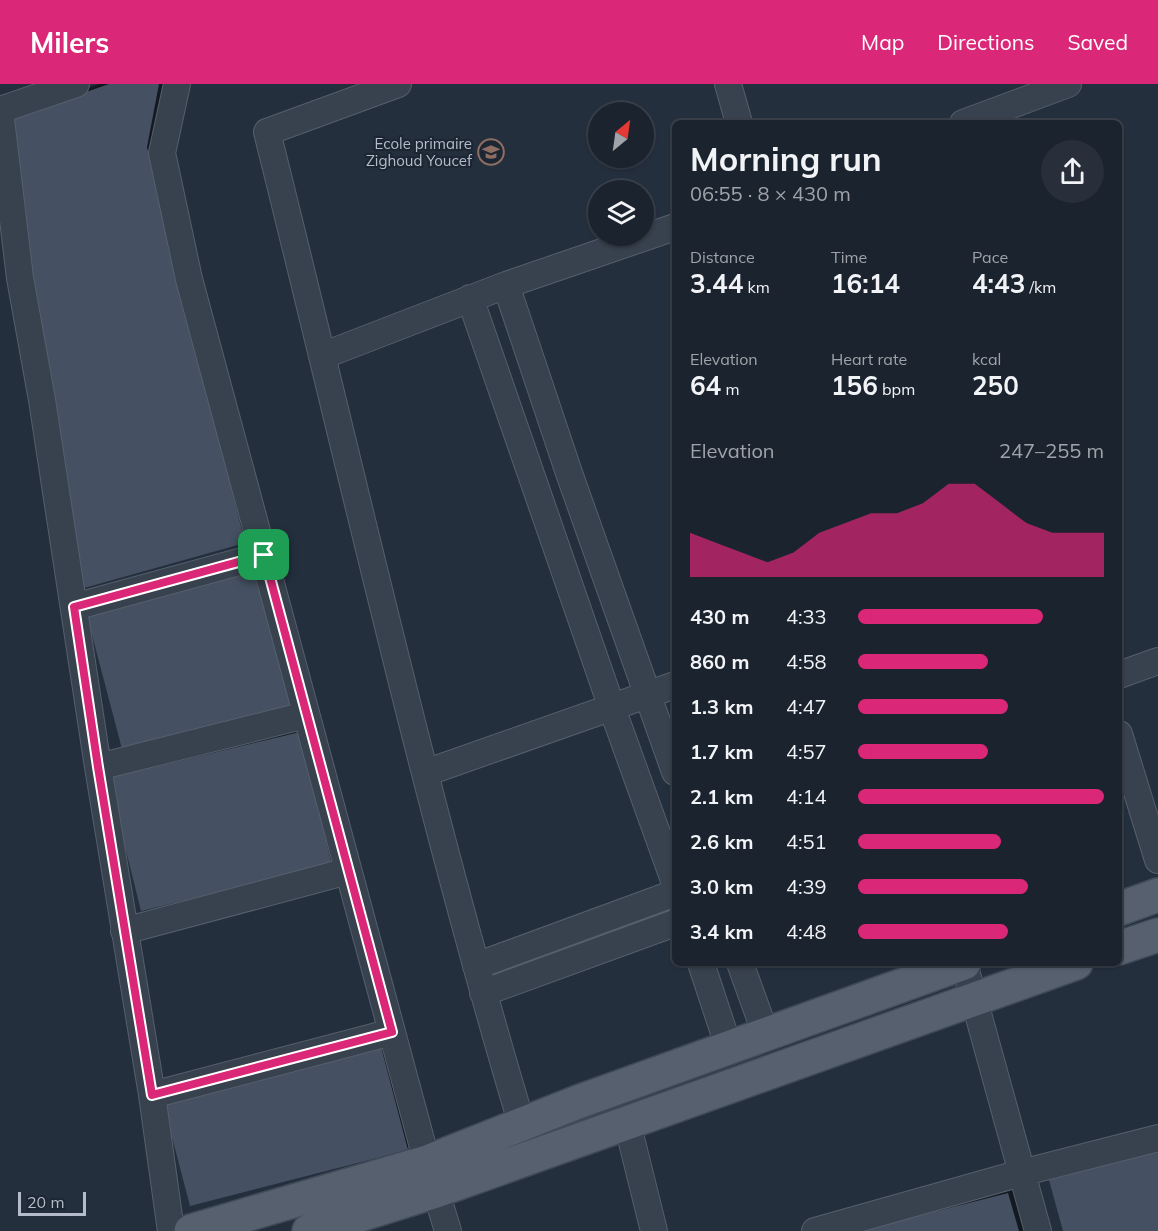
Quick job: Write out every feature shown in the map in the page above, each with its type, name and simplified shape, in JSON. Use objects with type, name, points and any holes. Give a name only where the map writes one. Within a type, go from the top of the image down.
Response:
[{"type":"main road","points":[[1122,908],[1158,895]]},
{"type":"main road","points":[[1122,947],[1158,935]]},
{"type":"main road","points":[[309,1231],[431,1176],[522,1125],[578,1102],[956,966]]},
{"type":"main road","points":[[191,1231],[431,1176],[627,1122],[1067,966]]},
{"type":"street","points":[[76,84],[0,111],[20,278],[42,400],[98,767],[152,1095],[171,1231]]},
{"type":"street","points":[[177,84],[162,153],[189,279],[348,871],[448,1231]]},
{"type":"street","points":[[398,84],[267,132],[425,773],[483,993],[522,1125]]},
{"type":"street","points":[[728,84],[738,120]]},
{"type":"street","points":[[971,120],[1068,84]]},
{"type":"street","points":[[322,356],[470,298],[672,228]]},
{"type":"street","points":[[506,285],[569,473],[672,763]]},
{"type":"street","points":[[470,298],[672,875]]},
{"type":"street","points":[[74,607],[264,555]]},
{"type":"street","points":[[1122,674],[1158,661]]},
{"type":"street","points":[[425,773],[672,686]]},
{"type":"street","points":[[98,767],[306,715]]},
{"type":"street","points":[[1122,744],[1158,860]]},
{"type":"street","points":[[124,931],[348,871]]},
{"type":"street","points":[[476,966],[672,894]]},
{"type":"street","points":[[483,993],[672,924]]},
{"type":"street","points":[[702,966],[729,1048]]},
{"type":"street","points":[[742,966],[766,1035]]},
{"type":"street","points":[[965,966],[1038,1231]]},
{"type":"street","points":[[152,1095],[392,1032]]},
{"type":"street","points":[[627,1122],[654,1231]]},
{"type":"street","points":[[815,1231],[1021,1173],[1158,1138]]},
{"type":"building","points":[[109,84],[159,84],[147,147],[245,543],[84,588],[7,120]]},
{"type":"building","points":[[256,568],[292,705],[122,749],[86,612]]},
{"type":"building","points":[[300,732],[332,865],[141,911],[108,778]]},
{"type":"building","points":[[380,1043],[408,1150],[190,1206],[162,1099]]},
{"type":"building","points":[[1158,1151],[1158,1231],[1063,1231],[1049,1180]]},
{"type":"building","points":[[1008,1193],[1019,1231],[863,1231],[863,1230]]},
{"type":"place","name":"Ecole primaire Zighoud Youcef","points":[[491,152]]},
{"type":"route","points":[[264,555],[392,1032],[152,1095],[132,982],[74,607],[264,555]]}]
